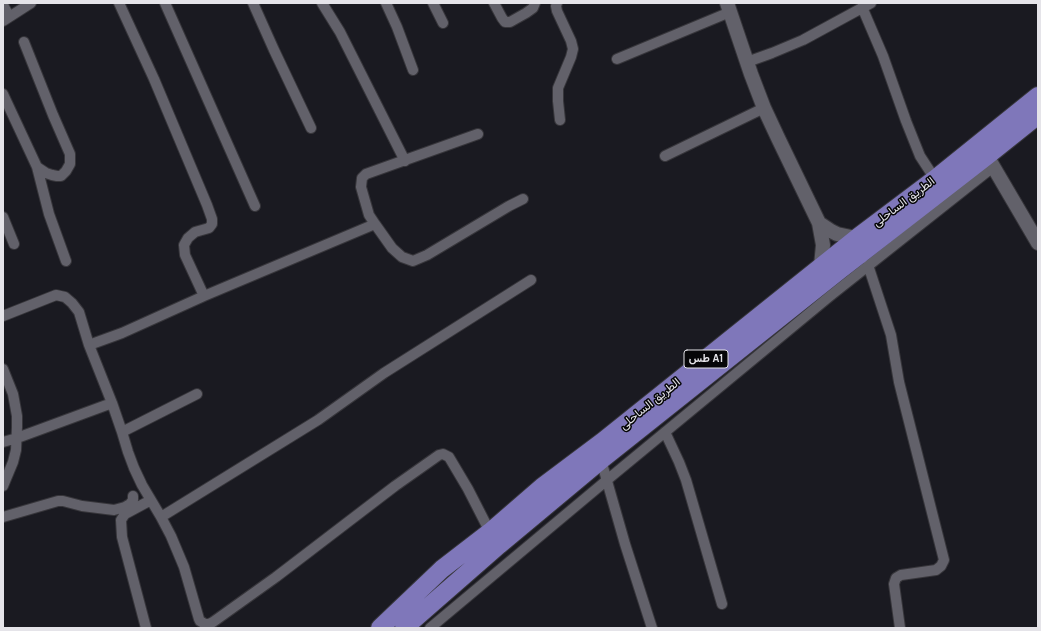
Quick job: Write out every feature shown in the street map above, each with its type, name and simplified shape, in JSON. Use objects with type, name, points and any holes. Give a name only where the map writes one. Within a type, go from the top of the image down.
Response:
[{"type":"highway","name":"الطريق الساحلى","points":[[406,627],[498,545],[601,460],[840,270],[990,161],[998,138],[1038,96]]},
{"type":"highway","name":"الطريق الساحلى","points":[[380,628],[442,569],[490,532],[542,487],[602,442],[858,237],[935,179],[998,138],[1038,115]]},
{"type":"street","points":[[3,5],[6,19],[31,3]]},
{"type":"street","points":[[119,3],[154,78],[212,220],[212,224],[209,228],[195,232],[188,238],[184,245],[185,255],[204,296]]},
{"type":"street","points":[[165,3],[254,206]]},
{"type":"street","points":[[253,3],[311,128]]},
{"type":"street","points":[[322,3],[340,32],[405,161]]},
{"type":"street","points":[[386,3],[413,70]]},
{"type":"street","points":[[433,3],[442,23]]},
{"type":"street","points":[[494,3],[505,22],[510,22],[526,13],[533,8],[535,3]]},
{"type":"street","points":[[557,3],[557,11],[573,48],[571,57],[558,88],[560,120]]},
{"type":"street","points":[[747,62],[803,40],[866,5],[906,121],[920,156],[935,179]]},
{"type":"street","points":[[617,59],[729,7],[764,108],[820,223],[823,244],[821,266]]},
{"type":"street","points":[[24,42],[70,154],[70,164],[61,176],[52,176],[37,167]]},
{"type":"street","points":[[3,94],[37,167],[49,214],[66,261]]},
{"type":"street","points":[[665,156],[764,108]]},
{"type":"street","points":[[478,134],[366,174],[362,178],[361,187],[369,215],[375,224],[392,248],[402,257],[412,261],[427,255],[523,199]]},
{"type":"street","points":[[430,628],[665,432],[868,266],[990,161],[1038,243]]},
{"type":"street","points":[[3,217],[14,244]]},
{"type":"street","points":[[820,223],[837,234],[858,237]]},
{"type":"street","points":[[89,345],[122,333],[204,296],[375,224]]},
{"type":"street","points":[[868,266],[891,335],[899,382],[944,560],[941,566],[936,570],[901,574],[896,578],[894,584],[900,628]]},
{"type":"street","points":[[161,517],[318,420],[384,373],[531,280]]},
{"type":"street","points":[[3,316],[56,295],[65,297],[79,312],[89,345],[112,403],[134,468],[171,536],[184,567],[198,618],[202,623],[209,624],[276,577],[395,486],[439,455],[443,454],[448,458],[468,488],[490,532]]},
{"type":"street","points":[[3,369],[13,394],[17,416],[17,438],[13,462],[3,486]]},
{"type":"street","points":[[122,432],[197,394]]},
{"type":"street","points":[[3,442],[112,403]]},
{"type":"street","points":[[665,432],[686,480],[722,604]]},
{"type":"street","points":[[601,460],[625,544],[652,628]]},
{"type":"street","points":[[3,517],[58,501],[114,510],[130,504],[133,500],[133,496]]},
{"type":"street","points":[[146,628],[122,537],[121,520],[125,514],[151,500]]}]
